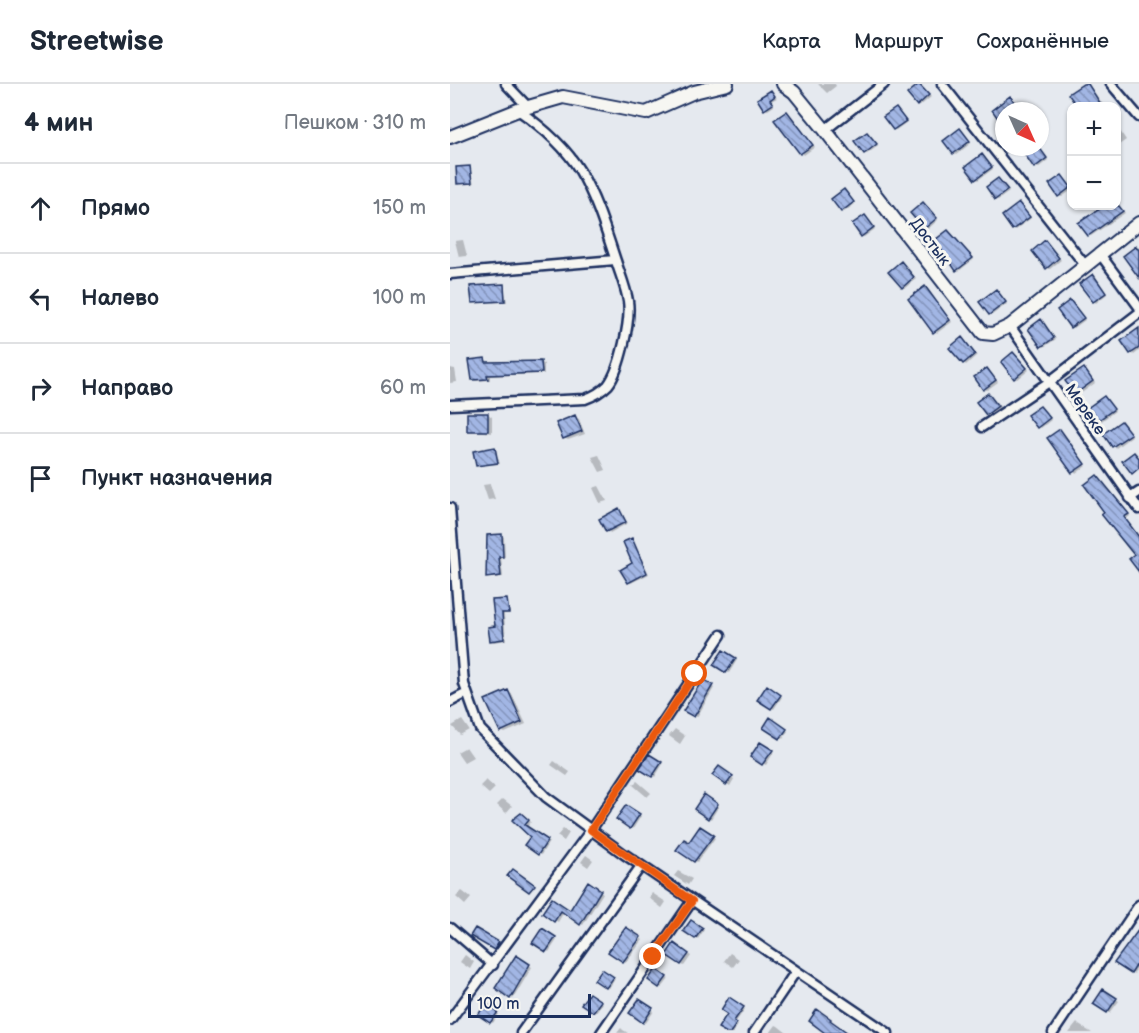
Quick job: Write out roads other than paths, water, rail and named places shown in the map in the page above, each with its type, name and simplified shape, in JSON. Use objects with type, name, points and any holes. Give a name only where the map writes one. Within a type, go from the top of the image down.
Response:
[{"type":"street","points":[[450,405],[585,399],[597,395],[609,384],[615,373],[629,314],[628,299],[615,260],[581,173],[572,159],[523,109],[506,84]]},
{"type":"street","points":[[450,137],[523,109],[572,97],[646,113],[694,92],[727,84]]},
{"type":"street","name":"Достык","points":[[783,84],[794,92],[825,130],[978,329],[993,334],[1010,326]]},
{"type":"street","points":[[825,130],[884,84]]},
{"type":"street","points":[[942,84],[1085,266]]},
{"type":"street","points":[[1111,84],[1139,117]]},
{"type":"street","points":[[1010,326],[1139,223]]},
{"type":"street","points":[[1100,254],[1139,307]]},
{"type":"street","points":[[450,274],[615,260]]},
{"type":"street","points":[[982,427],[1049,382],[1139,313]]},
{"type":"street","name":"Мереке","points":[[1010,326],[1139,509]]},
{"type":"street","points":[[1130,498],[1139,492]]},
{"type":"street","points":[[450,508],[464,684],[480,729],[546,797],[641,866],[888,1033]]},
{"type":"street","points":[[450,1020],[591,830],[721,635]]},
{"type":"street","points":[[450,702],[467,693]]},
{"type":"street","points":[[521,1033],[641,866]]},
{"type":"street","points":[[601,1033],[692,901]]},
{"type":"street","points":[[1053,1033],[1139,905]]},
{"type":"street","points":[[450,928],[493,965]]},
{"type":"street","points":[[754,1033],[795,970]]}]
